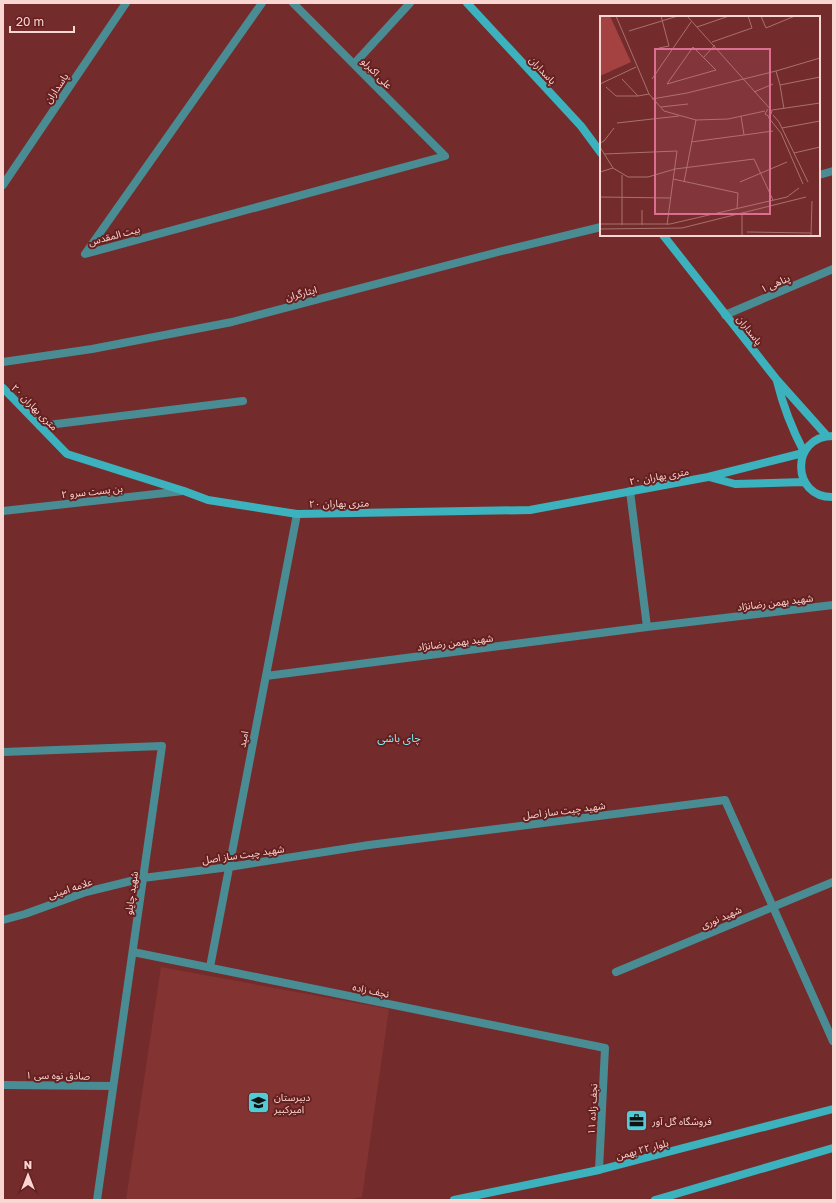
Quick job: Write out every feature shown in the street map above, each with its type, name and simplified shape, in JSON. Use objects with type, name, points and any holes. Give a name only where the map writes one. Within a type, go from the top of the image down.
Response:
[{"type":"street","name":"پاسداران","points":[[3,185],[126,3]]},
{"type":"street","name":"بیت المقدس","points":[[262,3],[85,254],[445,156]]},
{"type":"street","name":"علی اکبرلو","points":[[294,3],[445,156]]},
{"type":"street","points":[[354,64],[410,3]]},
{"type":"street","name":"پاسداران","points":[[467,3],[581,126],[600,152]]},
{"type":"street","points":[[820,175],[833,171]]},
{"type":"street","name":"ایثارگران","points":[[3,362],[92,348],[232,322],[502,251],[600,228]]},
{"type":"street","name":"پاسداران","points":[[664,236],[777,380],[830,436]]},
{"type":"street","name":"پناهی ۱","points":[[725,315],[833,269]]},
{"type":"street","name":"پاسداران","points":[[777,380],[782,402],[804,452]]},
{"type":"street","name":"۲۰ متری بهاران","points":[[3,388],[67,454],[208,500],[297,514],[530,510],[708,477],[804,452]]},
{"type":"street","points":[[40,426],[243,401]]},
{"type":"street","points":[[830,436],[818,439],[810,444],[804,452],[800,467],[804,482],[809,488],[833,503]]},
{"type":"street","name":"۲۰ متری بهاران","points":[[708,477],[735,484],[804,482]]},
{"type":"street","name":"بن بست سرو ۲","points":[[3,511],[184,491]]},
{"type":"street","points":[[630,491],[647,627]]},
{"type":"street","points":[[824,496],[833,497]]},
{"type":"street","name":"امید","points":[[210,967],[297,514]]},
{"type":"street","name":"شهید بهمن رضانژاد","points":[[266,676],[647,627],[833,605]]},
{"type":"street","name":"شهید چایلو","points":[[3,752],[162,746],[97,1200]]},
{"type":"street","name":"شهید چیت ساز اصل","points":[[143,878],[229,867],[369,845],[725,800],[833,1041]]},
{"type":"street","name":"علامه امینی","points":[[3,920],[25,914],[86,892],[143,878]]},
{"type":"street","name":"شهید نوری","points":[[616,972],[833,882]]},
{"type":"street","name":"نجف زاده","points":[[133,952],[605,1048]]},
{"type":"street","name":"نجف زاده ۱۱","points":[[599,1170],[605,1048]]},
{"type":"street","name":"صادق نوه سی ۱","points":[[3,1085],[113,1086]]},
{"type":"street","name":"بلوار ۲۲ بهمن","points":[[454,1200],[599,1170],[833,1110]]},
{"type":"street","points":[[655,1200],[833,1148]]},
{"type":"shaded area","name":"دبیرستان امیرکبیر","points":[[161,967],[389,1009],[362,1197],[347,1200],[126,1200]]},
{"type":"place","name":"دبیرستان امیرکبیر","points":[[258,1103]]},
{"type":"place","name":"فروشگاه گل آور","points":[[637,1121]]},
{"type":"district","name":"چای باشی","points":[[399,737]]}]
